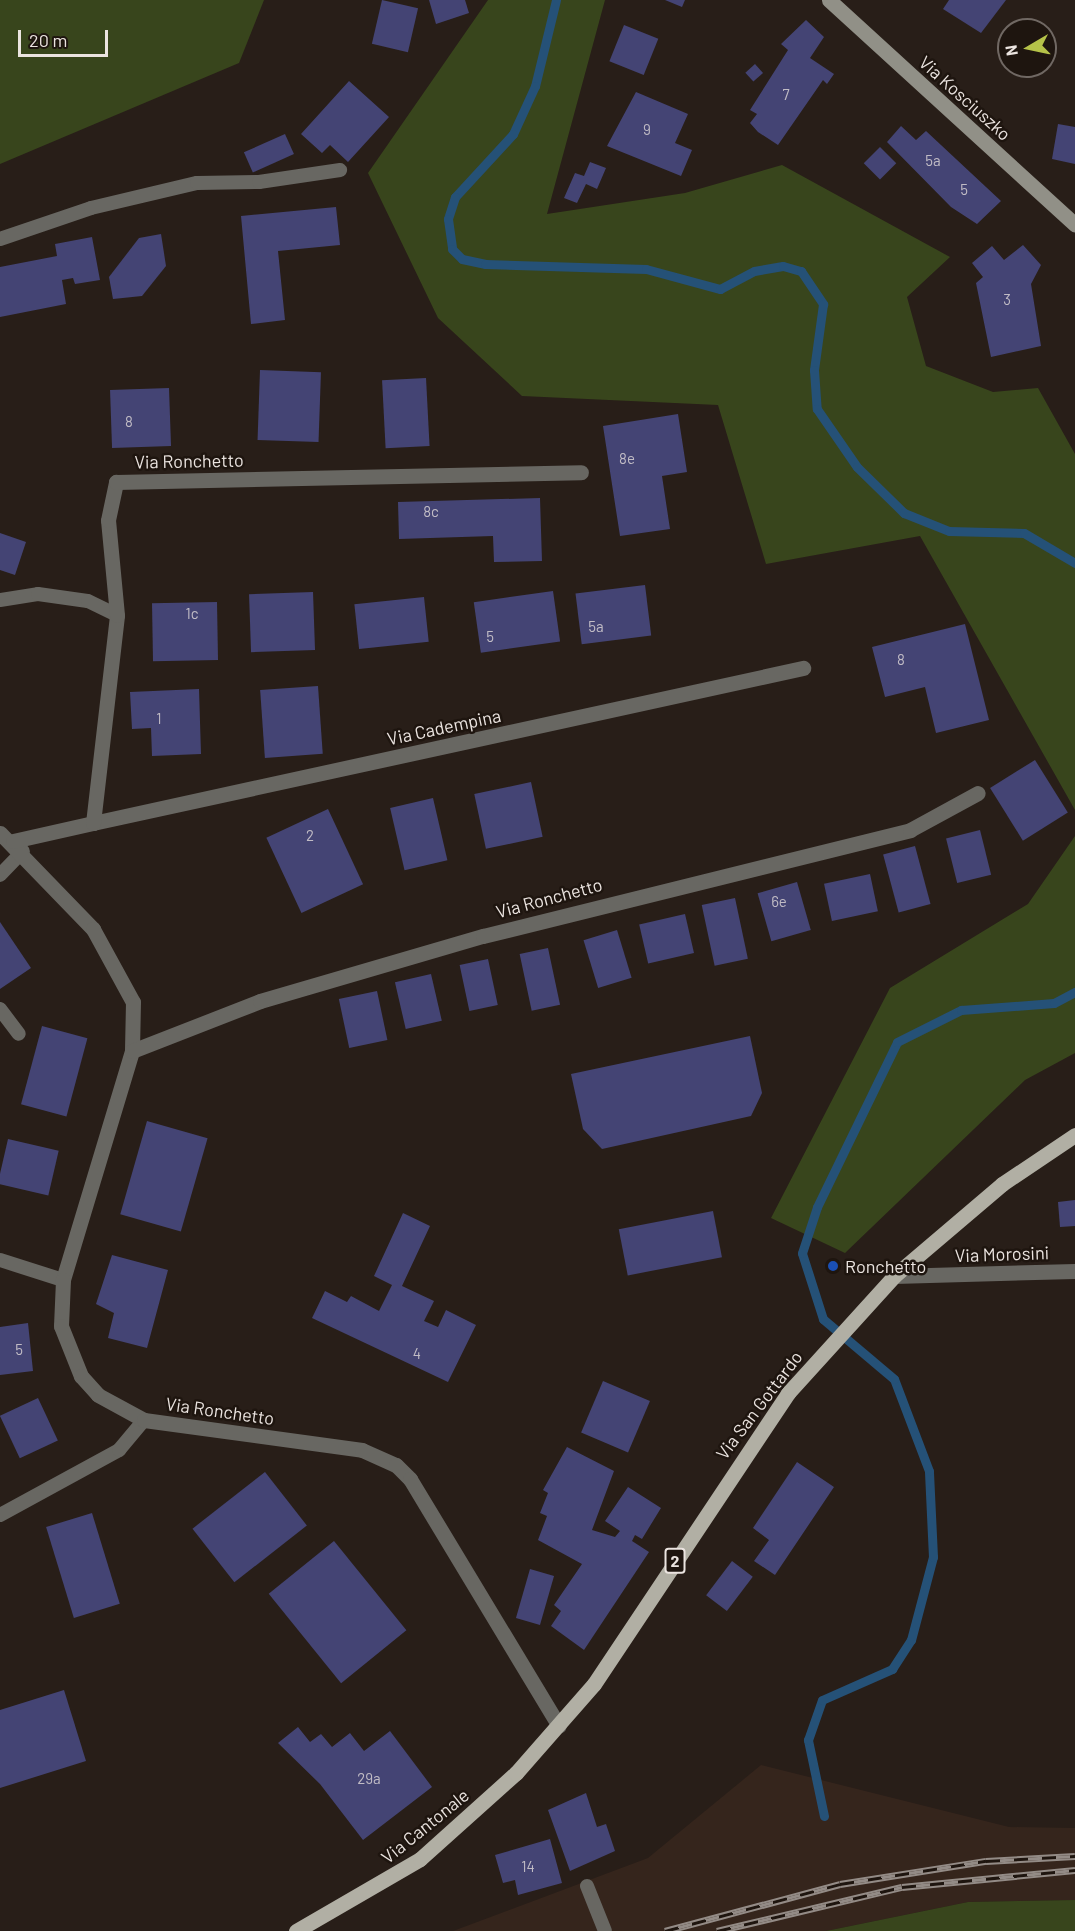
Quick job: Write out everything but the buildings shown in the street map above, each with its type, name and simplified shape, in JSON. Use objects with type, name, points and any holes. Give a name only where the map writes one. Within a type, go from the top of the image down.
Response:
[{"type":"main road","name":"Via San Gottardo","points":[[559,1726],[600,1675],[788,1393],[894,1276],[1002,1184],[1075,1135]]},
{"type":"main road","name":"Via Cantonale","points":[[296,1931],[381,1886],[427,1854],[487,1801],[559,1726]]},
{"type":"street","name":"Via Kosciuszko","points":[[829,0],[1075,225]]},
{"type":"street","name":"Via Ronchetto","points":[[93,823],[117,615],[108,520],[116,482],[581,472]]},
{"type":"street","name":"Via Cadempina","points":[[93,823],[803,668]]},
{"type":"street","name":"Via Ronchetto","points":[[132,1051],[260,1001],[483,936],[910,830],[978,793]]},
{"type":"street","points":[[12,841],[93,823]]},
{"type":"street","name":"Via Ronchetto","points":[[12,841],[93,928],[133,1002],[132,1051],[63,1280],[61,1326],[81,1376],[98,1395],[144,1420],[362,1450],[396,1465],[410,1479],[559,1726]]},
{"type":"street","name":"Via Morosini","points":[[894,1276],[1075,1271]]},
{"type":"lane","points":[[0,239],[91,208],[197,183],[259,182],[340,170]]},
{"type":"lane","points":[[0,600],[38,594],[88,601],[117,615]]},
{"type":"lane","points":[[0,875],[12,841]]},
{"type":"lane","points":[[0,1009],[19,1034]]},
{"type":"lane","points":[[0,1260],[63,1280]]},
{"type":"lane","points":[[0,1515],[120,1450],[144,1420]]},
{"type":"lane","points":[[587,1886],[605,1931]]},
{"type":"shaded area","points":[[761,1765],[1009,1827],[1075,1828],[1075,1900],[968,1902],[826,1931],[453,1931],[648,1858]]},
{"type":"green space","points":[[0,0],[264,0],[239,63],[0,164]]},
{"type":"green space","points":[[488,0],[605,0],[547,214],[685,193],[782,165],[950,257],[907,297],[926,366],[993,392],[1038,388],[1075,454],[1075,810],[920,536],[766,564],[718,405],[522,396],[438,318],[368,173]]},
{"type":"green space","points":[[1075,836],[1075,1053],[1025,1080],[845,1253],[771,1218],[890,988],[1028,904]]},
{"type":"green space","points":[[1075,1900],[1075,1931],[826,1931],[968,1902]]},
{"type":"waterway","points":[[556,0],[535,86],[513,134],[455,197],[448,219],[452,249],[462,259],[485,264],[646,269],[720,289],[754,271],[783,266],[801,271],[823,304],[814,370],[817,409],[857,467],[904,513],[949,531],[1024,533],[1075,563]]},
{"type":"waterway","points":[[824,1816],[808,1740],[822,1700],[892,1669],[911,1640],[933,1557],[929,1471],[894,1379],[823,1319],[802,1253],[817,1207],[897,1042],[961,1010],[1054,1003],[1075,992]]},
{"type":"railway","points":[[665,1931],[840,1884],[986,1861],[1075,1856]]},
{"type":"railway","points":[[717,1931],[902,1887],[1075,1870]]},
{"type":"place","name":"Ronchetto","points":[[833,1266]]}]
